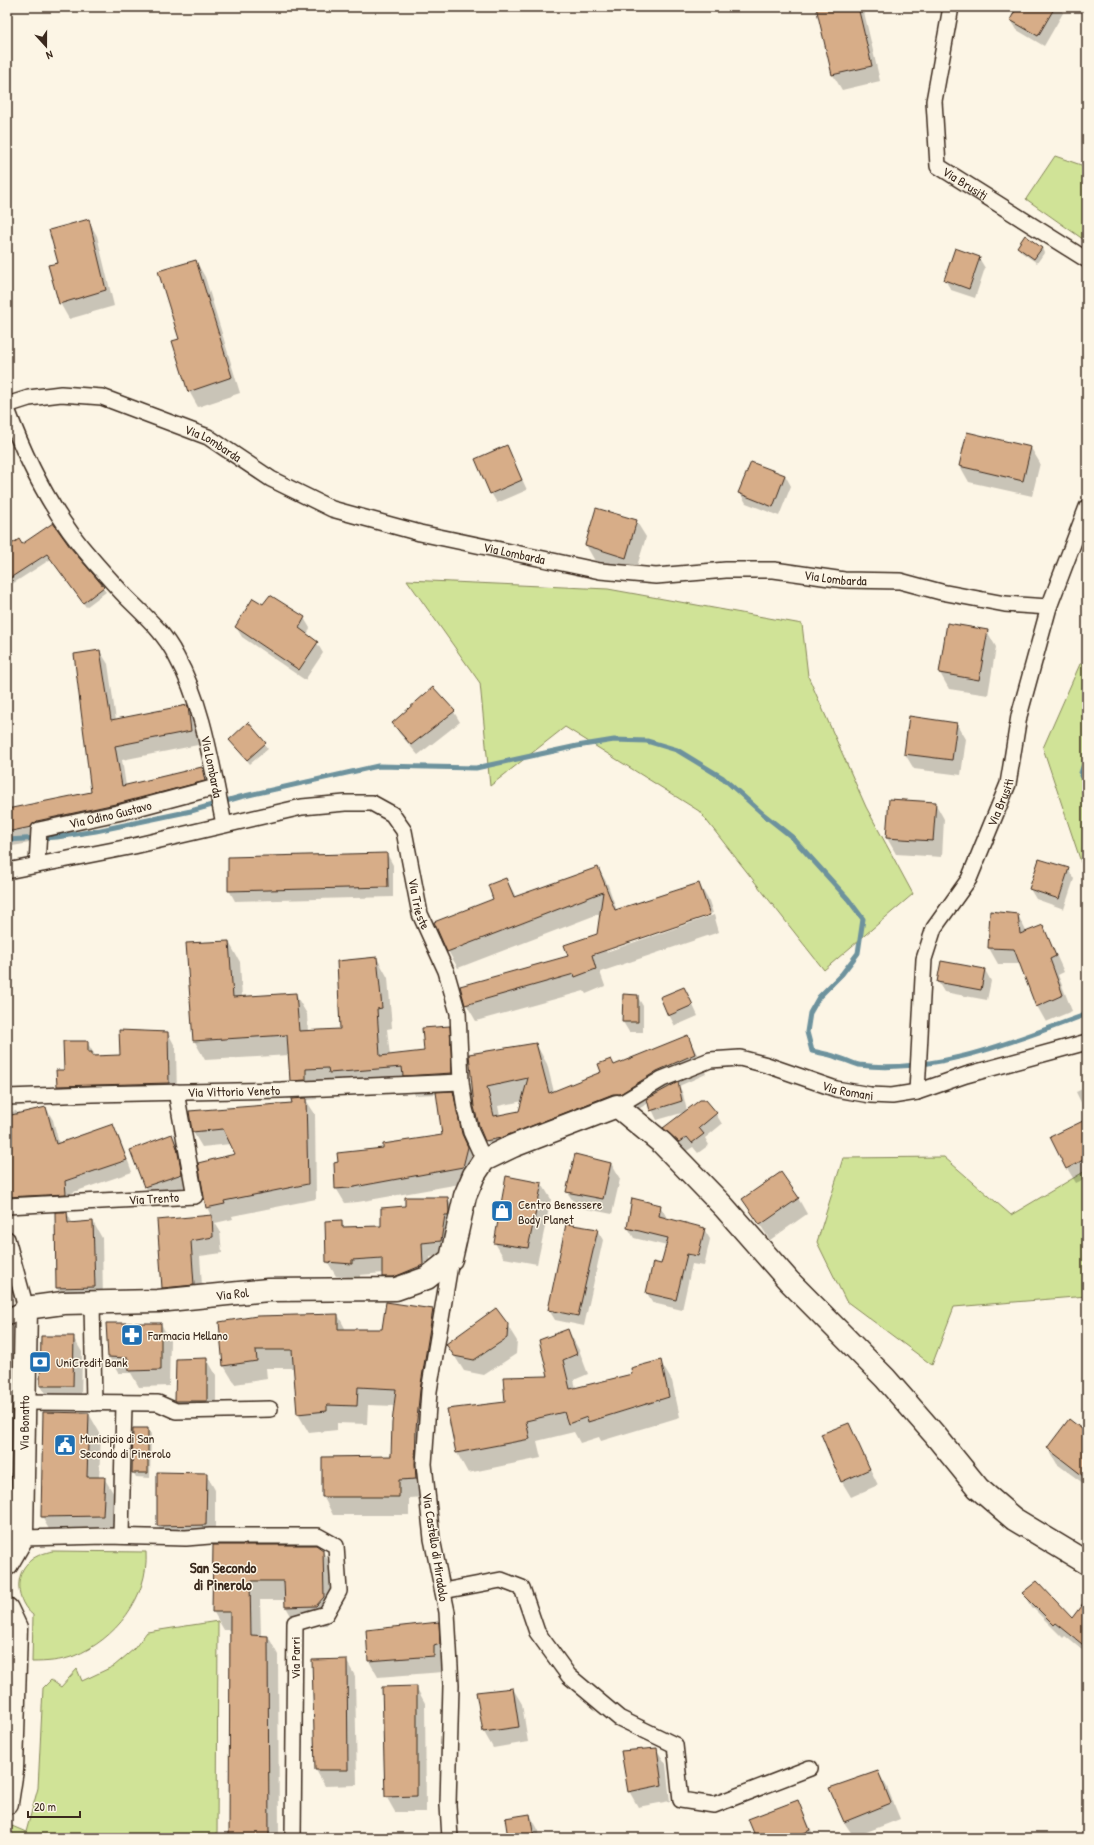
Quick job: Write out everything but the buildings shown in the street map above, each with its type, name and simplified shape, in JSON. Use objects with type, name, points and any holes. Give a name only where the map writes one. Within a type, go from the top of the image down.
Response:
[{"type":"street","name":"Via Brusiti","points":[[951,7],[934,101],[938,166],[1087,260]]},
{"type":"street","name":"Via Lombarda","points":[[7,405],[29,398],[61,394],[102,397],[208,437],[271,479],[332,509],[420,532],[600,571],[656,576],[726,570],[774,570],[844,580],[900,581],[941,592],[1005,604],[1049,607]]},
{"type":"street","name":"Via Lombarda","points":[[7,409],[21,446],[59,518],[90,558],[160,631],[176,655],[193,695],[224,824]]},
{"type":"street","name":"Via Brusiti","points":[[918,1089],[924,959],[934,928],[969,879],[1008,784],[1019,716],[1049,607],[1087,507]]},
{"type":"street","name":"Via Odino Gustavo","points":[[37,865],[39,830],[122,812],[216,787]]},
{"type":"street","name":"Via Trieste","points":[[224,824],[302,807],[345,803],[372,803],[392,814],[404,831],[420,914],[446,971],[458,1013],[461,1082],[465,1109],[471,1132],[484,1160]]},
{"type":"street","points":[[7,871],[134,846],[224,824]]},
{"type":"street","name":"Via Romani","points":[[617,1106],[662,1079],[710,1060],[740,1058],[767,1065],[836,1089],[870,1095],[892,1096],[1087,1042]]},
{"type":"street","name":"Via Vittorio Veneto","points":[[7,1098],[282,1090],[461,1082]]},
{"type":"street","name":"Via Trento","points":[[7,1206],[195,1196],[176,1092]]},
{"type":"street","points":[[451,1259],[464,1196],[474,1175],[484,1160],[513,1146],[617,1106],[662,1143],[724,1207],[789,1281],[885,1378],[935,1434],[978,1488],[1014,1519],[1087,1563]]},
{"type":"street","points":[[7,1239],[17,1312]]},
{"type":"street","name":"Via Rol","points":[[17,1312],[40,1305],[158,1301],[268,1290],[396,1289],[426,1278],[451,1259]]},
{"type":"street","name":"Via Castello di Miradolo","points":[[450,1838],[448,1805],[450,1685],[447,1612],[432,1539],[424,1464],[428,1391],[451,1259]]},
{"type":"street","points":[[92,1303],[94,1402]]},
{"type":"street","name":"Via Bonatto","points":[[7,1564],[22,1538],[25,1402],[17,1312]]},
{"type":"street","points":[[25,1402],[158,1403],[176,1411],[270,1409]]},
{"type":"street","points":[[22,1538],[121,1536],[124,1403]]},
{"type":"street","name":"Via Parri","points":[[121,1536],[186,1538],[227,1536],[318,1536],[336,1546],[339,1591],[326,1614],[295,1623],[293,1838]]},
{"type":"street","points":[[443,1591],[501,1580],[522,1588],[537,1632],[569,1676],[619,1718],[675,1745],[681,1800],[714,1805],[810,1768]]},
{"type":"street","points":[[7,1609],[16,1628],[12,1770],[7,1803]]},
{"type":"green space","points":[[1055,156],[1087,167],[1087,242],[1026,199]]},
{"type":"green space","points":[[407,580],[608,589],[802,624],[808,676],[866,807],[913,894],[824,970],[699,811],[565,727],[490,786],[480,683]]},
{"type":"green space","points":[[1087,662],[1087,880],[1043,748],[1080,664]]},
{"type":"green space","points":[[944,1157],[1011,1215],[1087,1170],[1087,1296],[954,1307],[932,1365],[846,1301],[817,1242],[843,1158]]},
{"type":"green space","points":[[52,1551],[146,1552],[145,1569],[142,1585],[126,1615],[116,1628],[103,1639],[89,1649],[69,1658],[53,1661],[32,1662],[33,1615],[27,1609],[20,1596],[19,1580],[25,1566],[31,1560],[38,1555]]},
{"type":"green space","points":[[218,1621],[217,1838],[7,1838],[12,1826],[26,1832],[38,1788],[43,1688],[51,1680],[61,1687],[77,1669],[82,1681],[114,1666],[134,1649],[147,1632]]},
{"type":"waterway","points":[[7,840],[57,837],[96,831],[191,811],[240,797],[378,766],[476,768],[577,746],[614,740],[647,741],[677,750],[723,778],[763,814],[792,837],[848,899],[863,919],[858,953],[842,974],[819,997],[810,1013],[807,1032],[812,1051],[830,1055],[859,1065],[888,1067],[917,1065],[975,1053],[1087,1014]]},
{"type":"waterway","points":[[1087,755],[1081,773],[1087,787]]},
{"type":"place","name":"Centro Benessere Body Planet","points":[[502,1211]]},
{"type":"place","name":"Farmacia Mellano","points":[[132,1335]]},
{"type":"place","name":"UniCredit Bank","points":[[40,1362]]},
{"type":"place","name":"Municipio di San Secondo di Pinerolo","points":[[65,1445]]},
{"type":"district","name":"San Secondo di Pinerolo","points":[[223,1576]]}]
